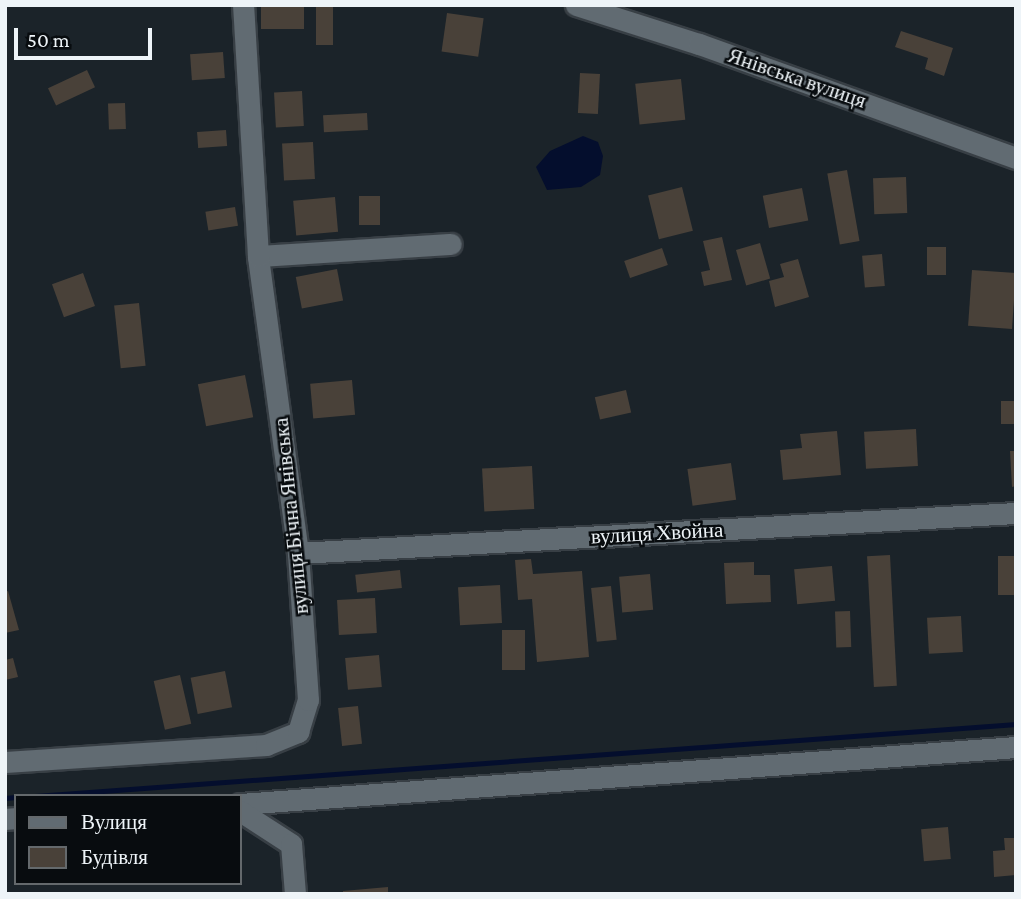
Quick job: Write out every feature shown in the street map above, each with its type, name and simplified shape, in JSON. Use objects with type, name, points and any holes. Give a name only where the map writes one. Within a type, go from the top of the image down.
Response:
[{"type":"street","name":"вулиця Бічна Янівська","points":[[5,762],[267,745],[298,732],[308,700],[299,553],[258,256],[243,5]]},
{"type":"street","name":"Янівська вулиця","points":[[576,5],[699,44],[1016,158]]},
{"type":"street","points":[[258,256],[451,244]]},
{"type":"street","name":"вулиця Хвойна","points":[[299,553],[1016,513]]},
{"type":"street","points":[[242,804],[1016,747]]},
{"type":"street","points":[[242,812],[291,844],[295,894]]},
{"type":"water","points":[[583,136],[598,142],[603,156],[600,175],[581,187],[547,190],[536,167],[550,151]]},
{"type":"building","points":[[261,5],[304,5],[304,29],[261,29]]},
{"type":"building","points":[[316,5],[333,5],[333,45],[316,45]]},
{"type":"building","points":[[447,13],[484,18],[478,57],[442,52]]},
{"type":"building","points":[[901,31],[953,48],[944,76],[925,69],[928,58],[895,47]]},
{"type":"building","points":[[223,52],[225,78],[192,80],[190,54]]},
{"type":"building","points":[[87,70],[95,87],[56,105],[48,88]]},
{"type":"building","points":[[580,73],[600,74],[598,114],[578,113]]},
{"type":"building","points":[[681,79],[685,120],[640,125],[635,84]]},
{"type":"building","points":[[302,91],[304,126],[276,127],[274,92]]},
{"type":"building","points":[[125,103],[126,129],[109,130],[108,104]]},
{"type":"building","points":[[367,113],[368,130],[324,132],[323,115]]},
{"type":"building","points":[[226,130],[227,146],[198,148],[197,132]]},
{"type":"building","points":[[313,142],[315,179],[284,181],[282,144]]},
{"type":"building","points":[[847,170],[860,241],[840,244],[827,173]]},
{"type":"building","points":[[906,177],[907,213],[874,214],[873,178]]},
{"type":"building","points":[[682,187],[693,231],[659,239],[648,195]]},
{"type":"building","points":[[802,188],[808,220],[769,228],[763,196]]},
{"type":"building","points":[[359,196],[380,196],[380,225],[359,225]]},
{"type":"building","points":[[335,197],[338,232],[296,236],[293,201]]},
{"type":"building","points":[[235,207],[238,226],[208,230],[205,212]]},
{"type":"building","points":[[722,237],[732,280],[704,286],[701,272],[710,270],[703,241]]},
{"type":"building","points":[[760,243],[770,279],[746,285],[736,250]]},
{"type":"building","points":[[927,247],[946,247],[946,275],[927,275]]},
{"type":"building","points":[[662,248],[668,265],[630,278],[624,261]]},
{"type":"building","points":[[882,254],[885,286],[865,288],[862,256]]},
{"type":"building","points":[[798,259],[809,297],[775,307],[769,281],[784,277],[780,264]]},
{"type":"building","points":[[337,269],[343,300],[302,308],[296,277]]},
{"type":"building","points":[[972,270],[1016,273],[1012,329],[968,326]]},
{"type":"building","points":[[83,273],[95,306],[64,317],[52,284]]},
{"type":"building","points":[[139,303],[146,366],[121,368],[114,306]]},
{"type":"building","points":[[245,375],[253,417],[206,426],[198,384]]},
{"type":"building","points":[[352,380],[355,415],[313,419],[310,384]]},
{"type":"building","points":[[626,390],[631,412],[600,420],[595,397]]},
{"type":"building","points":[[1001,401],[1016,401],[1016,424],[1001,424]]},
{"type":"building","points":[[916,429],[918,466],[866,469],[864,432]]},
{"type":"building","points":[[837,431],[841,475],[783,480],[780,450],[802,448],[800,434]]},
{"type":"building","points":[[1010,451],[1016,451],[1016,486],[1012,487]]},
{"type":"building","points":[[731,463],[736,500],[693,506],[687,469]]},
{"type":"building","points":[[532,466],[534,509],[484,512],[482,469]]},
{"type":"building","points":[[890,555],[897,686],[874,687],[867,556]]},
{"type":"building","points":[[998,556],[1016,556],[1016,595],[998,595]]},
{"type":"building","points":[[531,559],[533,574],[582,571],[589,657],[537,662],[532,599],[518,600],[515,560]]},
{"type":"building","points":[[754,562],[754,575],[770,575],[771,602],[726,604],[724,563]]},
{"type":"building","points":[[832,566],[835,601],[797,604],[794,569]]},
{"type":"building","points":[[400,570],[402,588],[357,593],[355,575]]},
{"type":"building","points":[[650,574],[653,610],[622,613],[619,577]]},
{"type":"building","points":[[500,585],[502,623],[460,625],[458,587]]},
{"type":"building","points":[[611,586],[617,640],[597,642],[591,588]]},
{"type":"building","points":[[8,591],[19,630],[5,633],[5,592]]},
{"type":"building","points":[[375,598],[377,633],[339,635],[337,600]]},
{"type":"building","points":[[850,611],[851,647],[836,648],[835,612]]},
{"type":"building","points":[[961,616],[963,652],[929,654],[927,618]]},
{"type":"building","points":[[502,630],[525,630],[525,670],[502,670]]},
{"type":"building","points":[[379,655],[382,687],[348,690],[345,658]]},
{"type":"building","points":[[13,658],[18,677],[5,680],[5,660]]},
{"type":"building","points":[[225,671],[232,707],[198,714],[191,678]]},
{"type":"building","points":[[180,675],[191,724],[165,730],[154,681]]},
{"type":"building","points":[[358,706],[362,744],[342,746],[338,708]]},
{"type":"building","points":[[948,827],[951,859],[924,861],[921,829]]},
{"type":"building","points":[[1004,838],[1016,838],[1016,875],[994,877],[993,851],[1005,850]]},
{"type":"building","points":[[388,887],[388,894],[343,894],[343,891]]},
{"type":"waterway","points":[[62,794],[1016,724]]},
{"type":"waterway","points":[[5,798],[14,797]]}]
